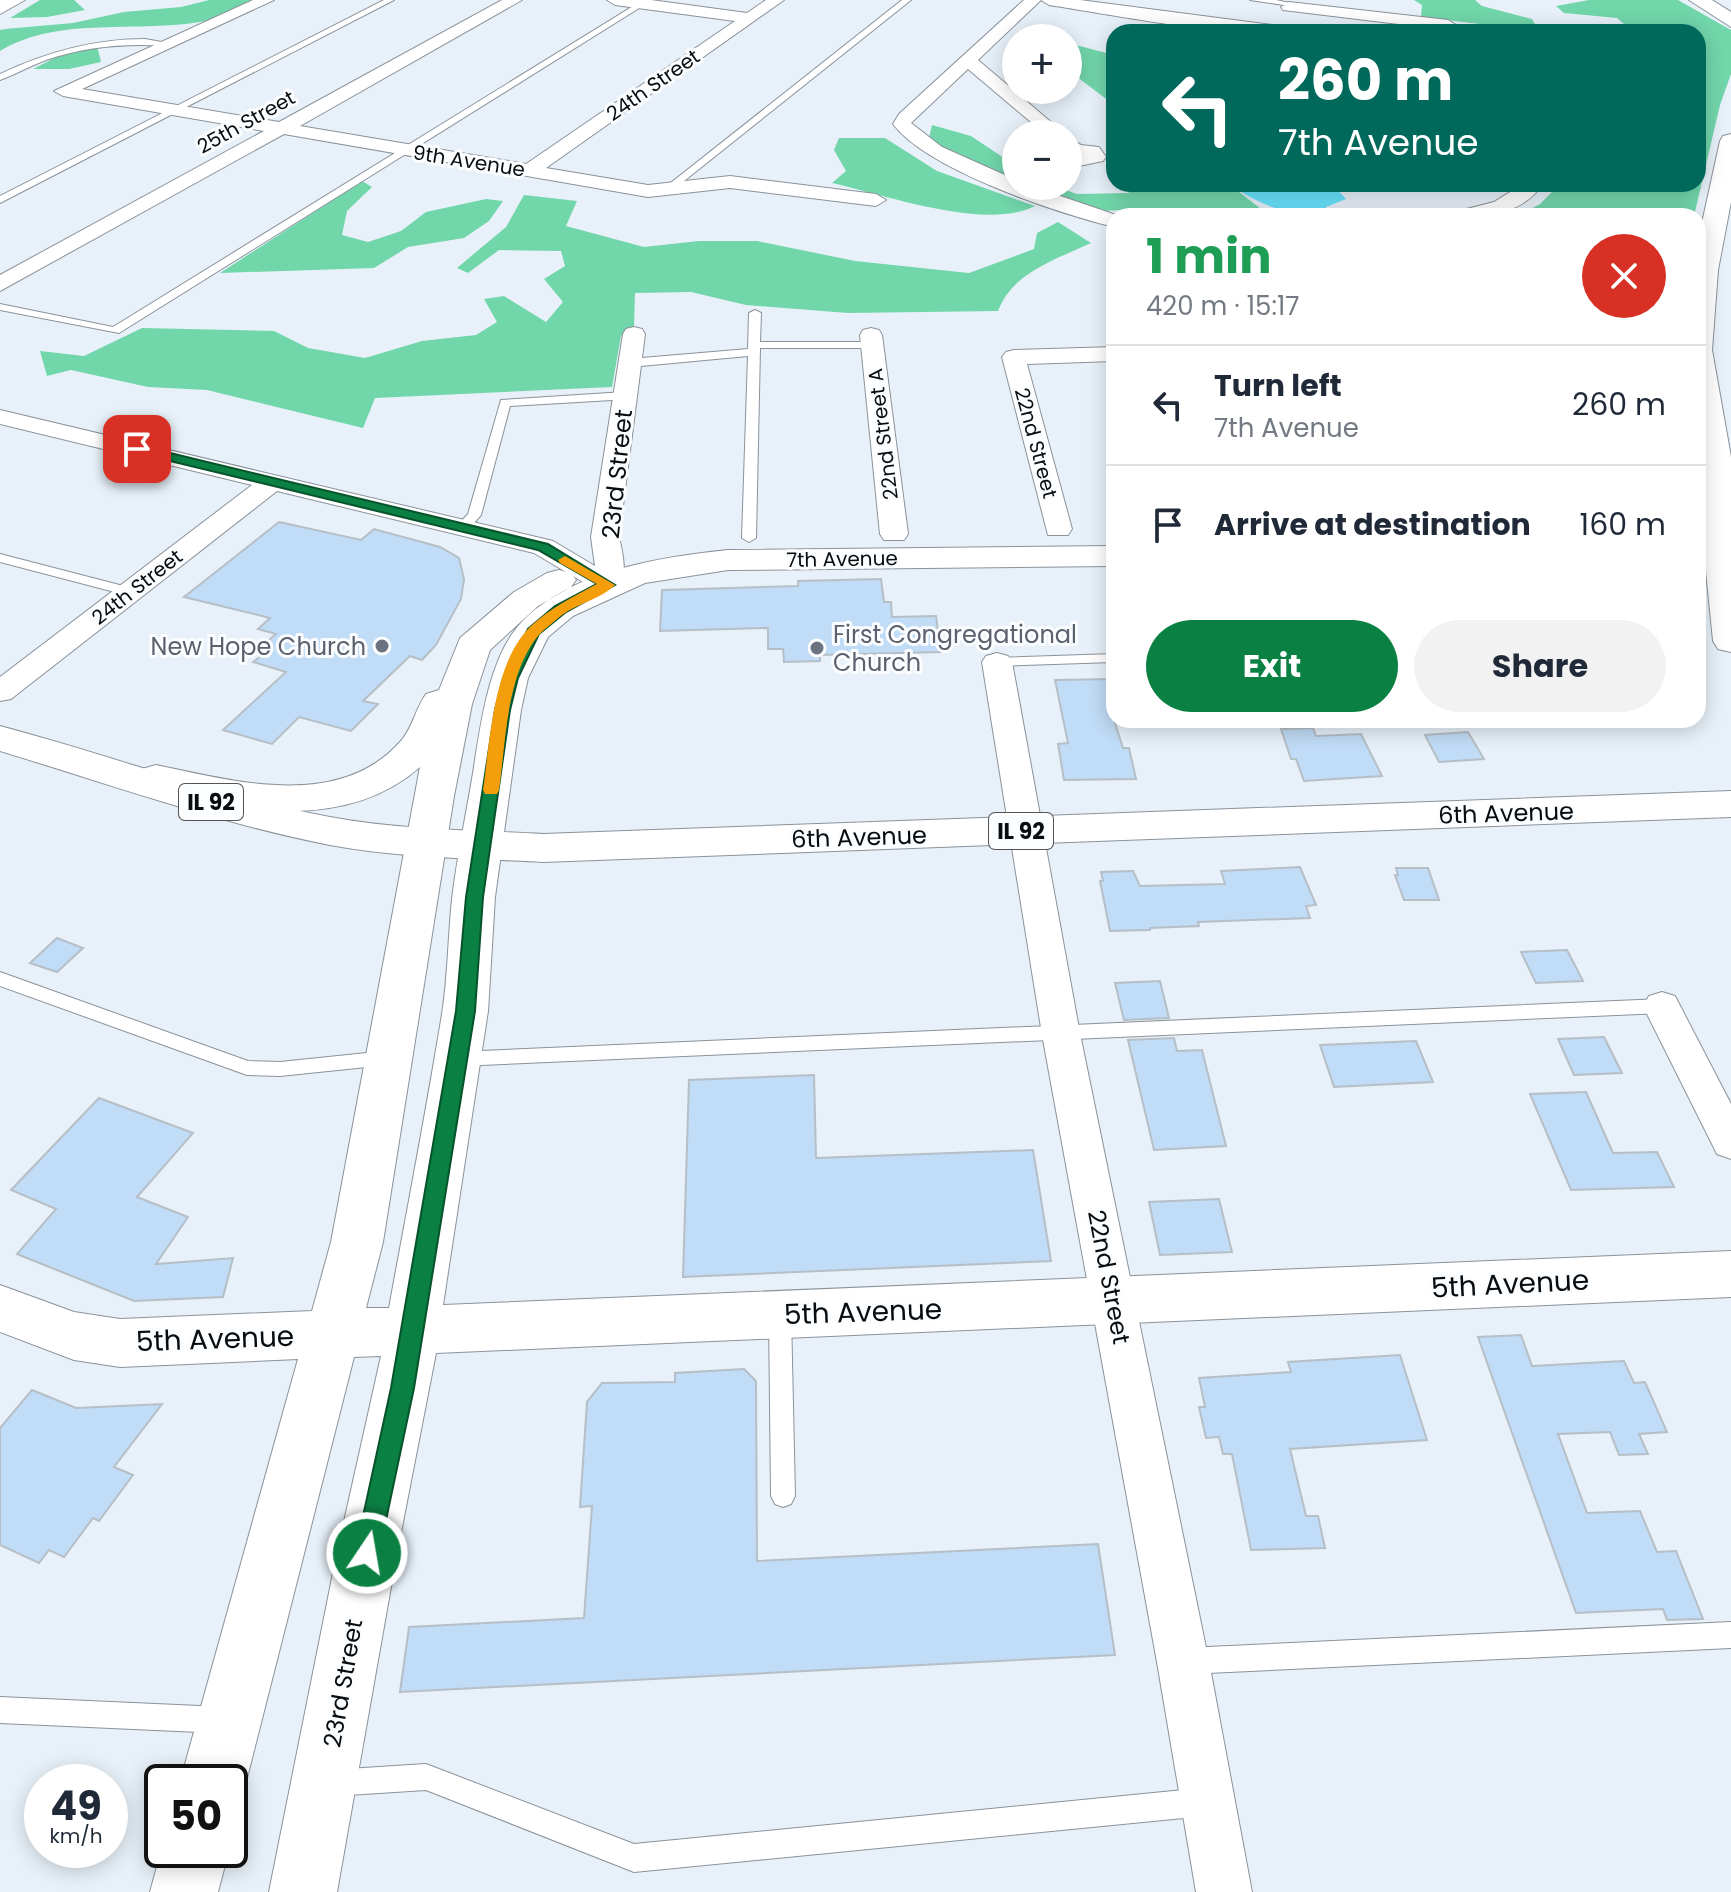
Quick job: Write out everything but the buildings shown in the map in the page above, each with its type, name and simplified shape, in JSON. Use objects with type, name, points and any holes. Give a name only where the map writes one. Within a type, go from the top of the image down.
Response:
[{"type":"main road","points":[[0,8],[15,0]]},
{"type":"main road","points":[[1699,0],[1731,21]]},
{"type":"main road","points":[[1706,265],[1731,141]]},
{"type":"main road","points":[[1706,415],[1717,504],[1716,541],[1730,634]]},
{"type":"main road","name":"7th Avenue","points":[[598,570],[684,542],[1106,528]]},
{"type":"main road","name":"7th Avenue","points":[[598,570],[728,560],[1106,556]]},
{"type":"main road","points":[[97,767],[263,798],[296,799],[361,784],[409,757],[433,724],[446,681],[473,646],[526,599],[598,570]]},
{"type":"main road","name":"23rd Street","points":[[303,1892],[411,1331],[457,1059],[465,1011],[474,897],[502,710],[510,678],[533,632],[561,609],[598,570]]},
{"type":"main road","points":[[1706,589],[1719,598],[1730,634]]},
{"type":"main road","points":[[218,1764],[357,1242],[453,704],[473,646]]},
{"type":"main road","name":"6th Avenue","points":[[0,738],[278,821],[367,837],[482,845],[558,847],[1731,804]]},
{"type":"main road","name":"5th Avenue","points":[[0,1308],[95,1342],[331,1335],[1731,1274]]},
{"type":"main road","points":[[184,1892],[190,1868]]},
{"type":"street","points":[[169,44],[266,0]]},
{"type":"street","name":"25th Street","points":[[0,284],[514,0]]},
{"type":"street","points":[[615,0],[750,18]]},
{"type":"street","name":"24th Street","points":[[530,170],[776,0]]},
{"type":"street","points":[[1033,0],[966,59],[902,124],[905,130],[933,151],[1051,201],[1106,218]]},
{"type":"street","points":[[1049,0],[1214,24]]},
{"type":"street","points":[[1277,24],[1291,4],[1441,24]]},
{"type":"street","name":"9th Avenue","points":[[169,44],[63,91],[638,190],[666,191],[730,182],[876,200]]},
{"type":"street","points":[[966,59],[1039,120]]},
{"type":"street","points":[[1495,208],[1527,192]]},
{"type":"street","name":"23rd Street","points":[[598,570],[634,334]]},
{"type":"street","name":"22nd Street A","points":[[871,340],[894,534]]},
{"type":"street","name":"22nd Street","points":[[1058,529],[1014,357],[1106,354]]},
{"type":"street","points":[[0,417],[543,547],[598,570]]},
{"type":"street","name":"24th Street","points":[[0,692],[274,481]]},
{"type":"street","name":"22nd Street","points":[[997,662],[1061,1034],[1183,1662],[1224,1892]]},
{"type":"street","points":[[1662,1006],[1731,1143]]},
{"type":"lane","points":[[0,200],[390,0]]},
{"type":"lane","points":[[666,191],[907,0]]},
{"type":"lane","points":[[1254,0],[1291,4]]},
{"type":"lane","points":[[0,307],[115,331],[645,2]]},
{"type":"lane","points":[[0,77],[68,48],[135,40],[169,44]]},
{"type":"lane","points":[[749,538],[755,313]]},
{"type":"lane","points":[[630,363],[754,348],[871,340]]},
{"type":"lane","points":[[462,528],[474,515],[505,403],[625,396]]},
{"type":"lane","points":[[0,558],[130,592]]},
{"type":"lane","points":[[997,662],[1106,658]]},
{"type":"lane","points":[[0,979],[247,1068],[280,1069],[389,1057]]},
{"type":"lane","points":[[457,1059],[1662,1006]]},
{"type":"lane","points":[[780,1315],[783,1496]]},
{"type":"lane","points":[[1183,1662],[1731,1635]]},
{"type":"lane","points":[[0,1710],[229,1721]]},
{"type":"lane","points":[[325,1783],[426,1777],[634,1858],[1208,1802]]},
{"type":"green space","points":[[40,0],[74,0],[85,10],[47,17],[10,18]]},
{"type":"green space","points":[[209,0],[256,0],[205,21],[179,25],[74,29],[23,40],[0,51],[0,30],[73,23]]},
{"type":"green space","points":[[1414,0],[1475,0],[1482,6],[1532,19],[1535,24],[1480,24],[1421,17],[1422,5]]},
{"type":"green space","points":[[1589,0],[1678,0],[1731,30],[1731,74],[1706,165],[1706,24],[1624,24],[1617,18],[1564,13],[1556,6]]},
{"type":"green space","points":[[97,46],[101,62],[69,69],[33,69],[64,53]]},
{"type":"green space","points":[[1082,47],[1106,53],[1106,99],[1082,81]]},
{"type":"green space","points":[[932,125],[971,136],[1002,157],[1002,176],[928,142]]},
{"type":"green space","points":[[839,138],[885,138],[937,171],[1002,194],[1002,200],[1018,200],[1035,206],[1014,213],[963,213],[832,183],[846,171],[834,150]]},
{"type":"green space","points":[[362,181],[372,187],[347,211],[342,235],[368,242],[401,231],[426,212],[486,199],[503,201],[489,221],[464,238],[408,247],[374,268],[220,273]]},
{"type":"green space","points":[[1239,192],[1260,208],[1106,208],[1103,211],[1069,200],[1082,200],[1082,194]]},
{"type":"green space","points":[[1552,192],[1700,192],[1696,208],[1533,208]]},
{"type":"green space","points":[[524,195],[577,201],[566,226],[644,247],[699,241],[757,241],[855,261],[969,273],[1034,249],[1037,233],[1058,222],[1091,243],[1025,277],[1014,286],[998,311],[848,313],[746,305],[691,292],[635,293],[634,327],[621,336],[612,387],[375,398],[363,428],[207,390],[148,387],[71,370],[47,376],[40,351],[84,356],[142,328],[274,331],[308,348],[365,358],[422,341],[476,335],[497,322],[484,299],[504,296],[546,322],[563,302],[544,279],[565,266],[561,251],[499,250],[468,273],[457,268],[506,227]]},
{"type":"water","points":[[1242,192],[1339,192],[1346,199],[1326,208],[1277,208]]},
{"type":"slow traffic","points":[[491,790],[502,710],[522,649],[533,632],[561,609],[608,585],[565,560]]},
{"type":"place","name":"New Hope Church","points":[[382,646]]},
{"type":"place","name":"First Congregational Church","points":[[817,648]]},
{"type":"route","points":[[137,449],[543,547],[608,585],[561,609],[533,632],[510,678],[502,710],[474,897],[465,1011],[403,1388],[367,1553]]}]
